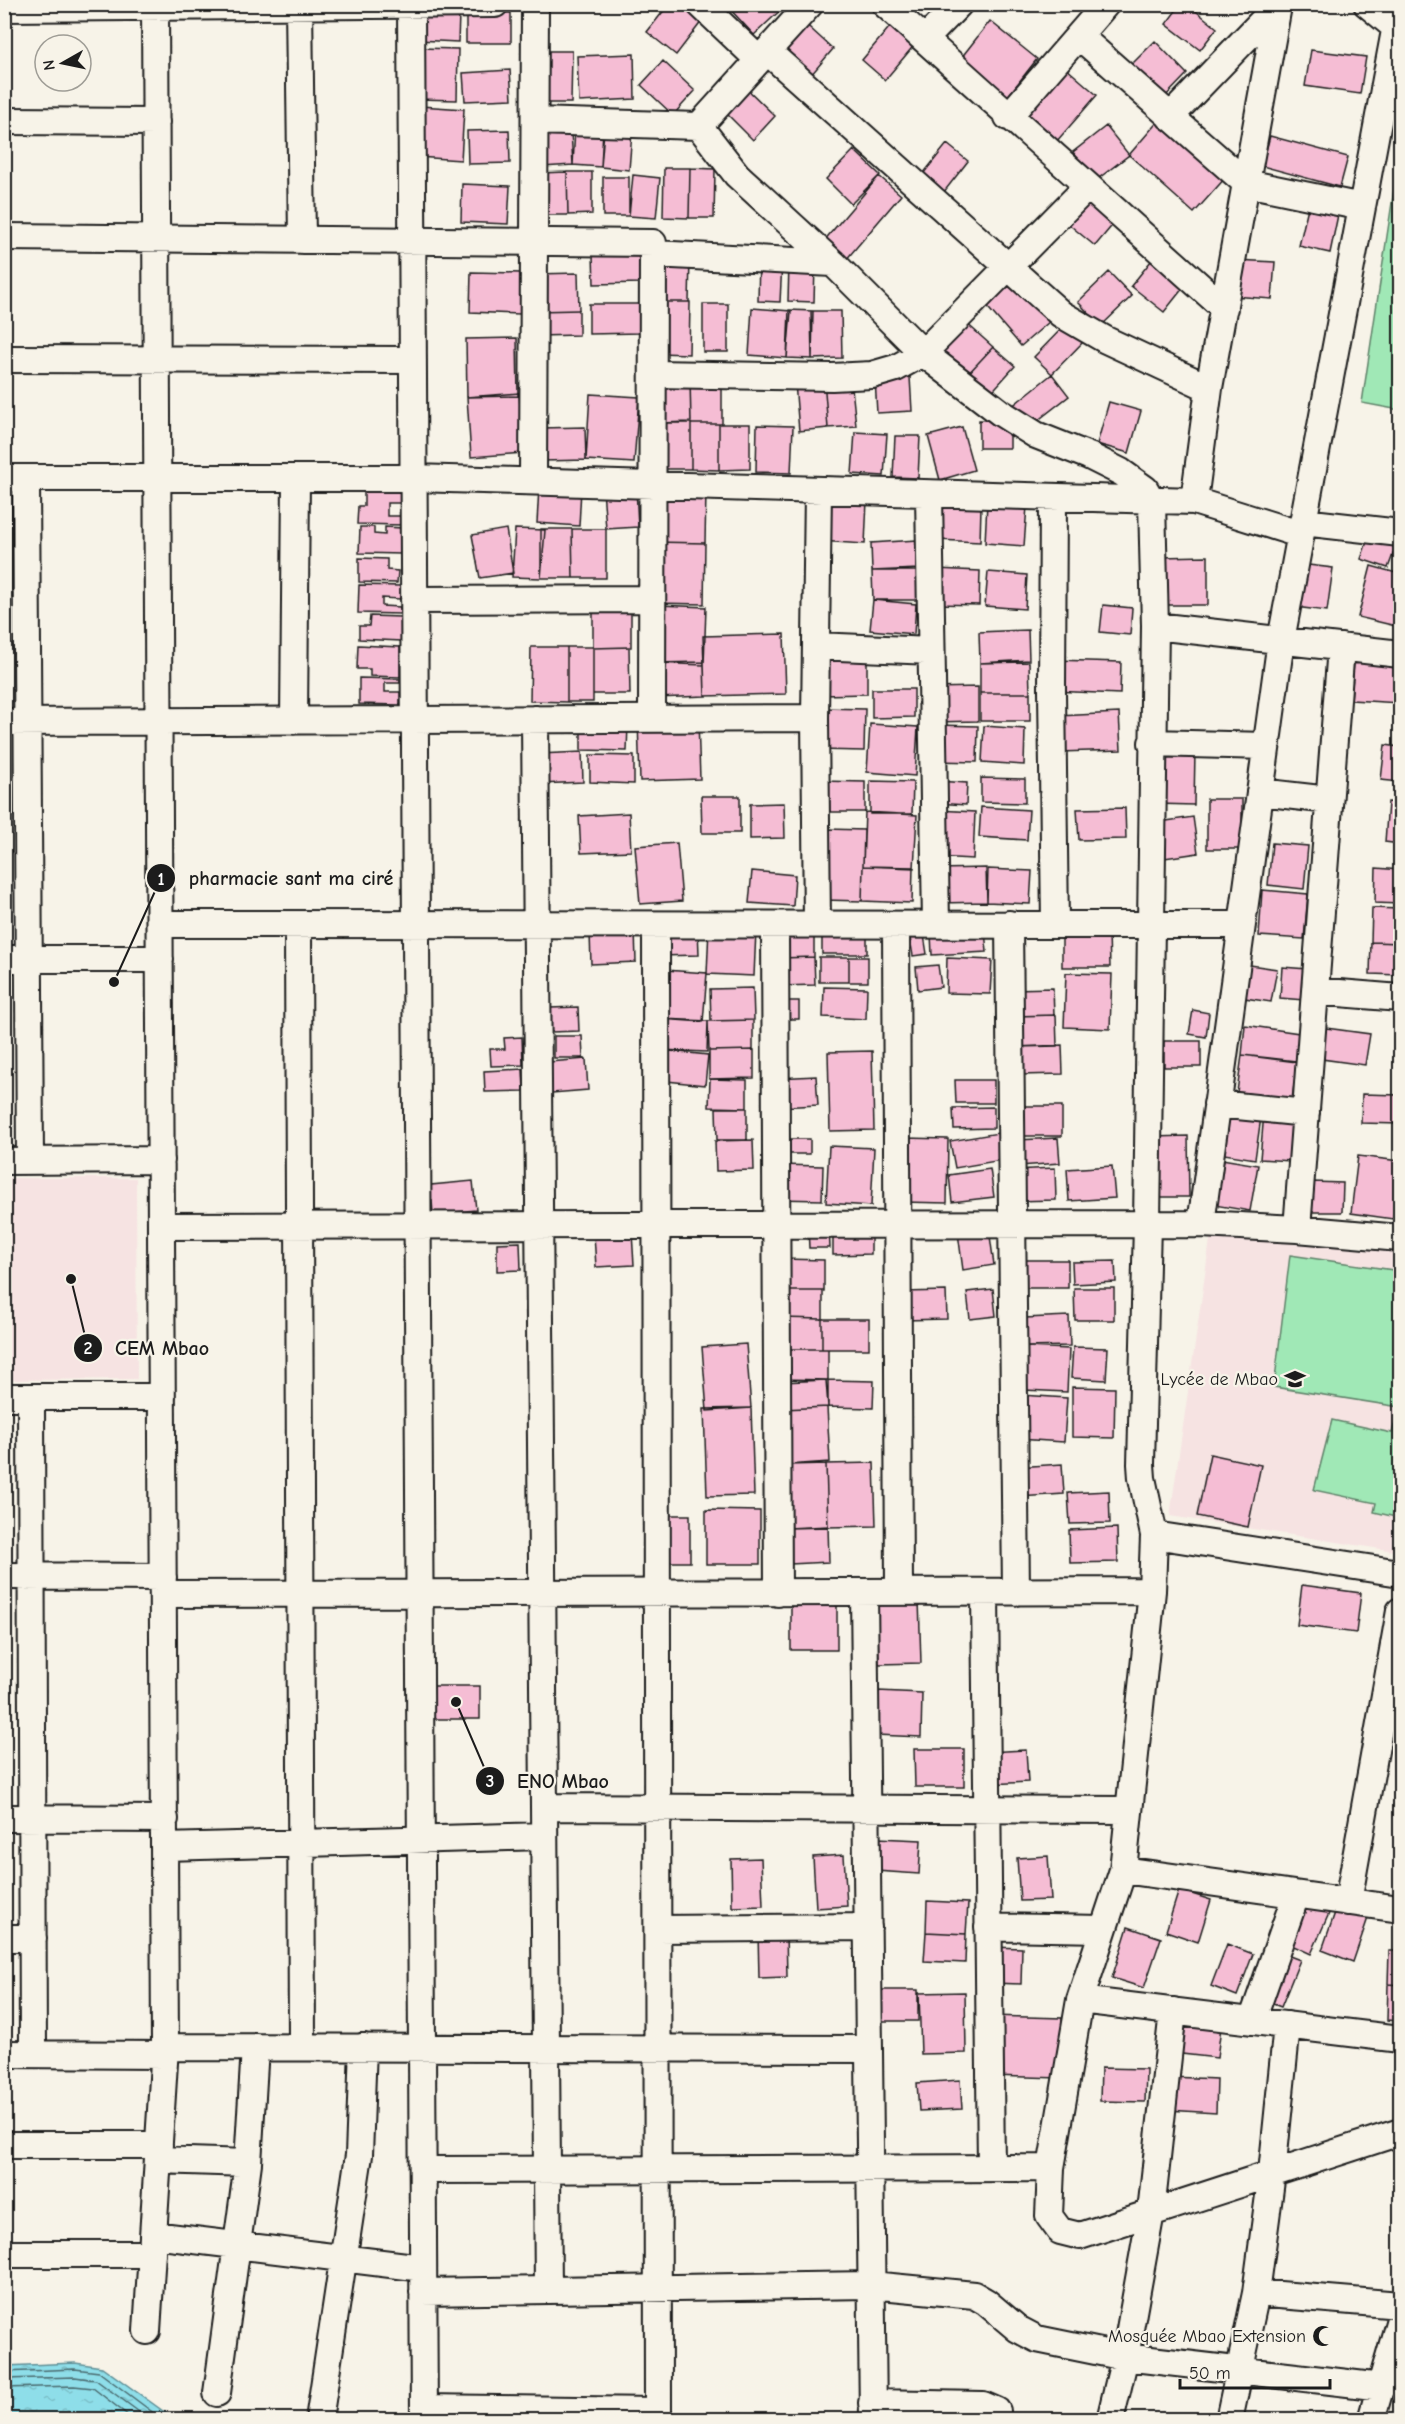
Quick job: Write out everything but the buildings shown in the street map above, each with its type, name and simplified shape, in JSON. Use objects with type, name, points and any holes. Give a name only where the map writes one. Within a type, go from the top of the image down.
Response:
[{"type":"street","points":[[4,8],[495,4]]},
{"type":"street","points":[[533,482],[535,4]]},
{"type":"street","points":[[700,4],[763,55],[1046,302],[1081,327],[1209,388]]},
{"type":"street","points":[[535,121],[699,126],[810,4]]},
{"type":"street","points":[[885,4],[1008,117],[1224,308]]},
{"type":"street","points":[[925,39],[959,4]]},
{"type":"street","points":[[1201,1224],[1281,640],[1362,207],[1393,91],[1398,16],[1367,4]]},
{"type":"street","points":[[299,5],[302,240]]},
{"type":"street","points":[[411,5],[424,2414],[658,2415],[656,925]]},
{"type":"street","points":[[1170,117],[1278,5]]},
{"type":"street","points":[[1194,501],[1209,388],[1278,5]]},
{"type":"street","points":[[147,2331],[165,2051],[155,6]]},
{"type":"street","points":[[1008,117],[1090,16],[1170,117],[1246,183],[1362,207]]},
{"type":"street","points":[[4,121],[156,122]]},
{"type":"street","points":[[699,126],[737,175],[832,263],[923,353],[1001,413],[1036,435],[1089,456],[1133,479],[1145,489],[1152,501],[1155,626],[1147,1224],[1141,1464],[1154,1535],[1152,1591],[1123,1870],[1080,2000],[1051,2168],[1049,2216],[1060,2231],[1080,2236],[1401,2132]]},
{"type":"street","points":[[653,374],[832,377],[872,375],[896,368],[923,353],[1087,187]]},
{"type":"street","points":[[4,237],[653,243],[652,719]]},
{"type":"street","points":[[653,254],[832,263]]},
{"type":"street","points":[[4,359],[413,360]]},
{"type":"street","points":[[161,1160],[17,1161],[15,478],[414,478],[1194,501],[1301,528],[1401,533]]},
{"type":"street","points":[[294,721],[296,478]]},
{"type":"street","points":[[817,924],[815,718],[818,490]]},
{"type":"street","points":[[929,494],[936,924]]},
{"type":"street","points":[[1053,498],[1052,691],[1056,924]]},
{"type":"street","points":[[414,600],[652,599]]},
{"type":"street","points":[[1155,626],[1401,654]]},
{"type":"street","points":[[816,646],[931,651]]},
{"type":"street","points":[[1297,1229],[1341,647]]},
{"type":"street","points":[[16,722],[815,718]]},
{"type":"street","points":[[535,719],[548,2290]]},
{"type":"street","points":[[1152,743],[1266,746]]},
{"type":"street","points":[[1260,792],[1329,800]]},
{"type":"street","points":[[160,924],[1242,925]]},
{"type":"street","points":[[298,924],[302,2047]]},
{"type":"street","points":[[896,924],[899,1592]]},
{"type":"street","points":[[1009,924],[1016,1592]]},
{"type":"street","points":[[775,925],[778,1593]]},
{"type":"street","points":[[16,959],[160,959]]},
{"type":"street","points":[[1315,991],[1401,998]]},
{"type":"street","points":[[1217,1104],[1306,1113]]},
{"type":"street","points":[[161,1226],[1201,1224],[1401,1238]]},
{"type":"street","points":[[4,1397],[162,1397]]},
{"type":"street","points":[[31,1397],[33,2054]]},
{"type":"street","points":[[1154,1535],[1401,1573]]},
{"type":"street","points":[[4,1576],[300,1594],[1152,1591]]},
{"type":"street","points":[[864,1592],[872,2411],[983,2405],[997,2411],[996,2420]]},
{"type":"street","points":[[985,1592],[991,2168]]},
{"type":"street","points":[[1348,1902],[1401,1611]]},
{"type":"street","points":[[544,1807],[1129,1809]]},
{"type":"street","points":[[4,1818],[165,1819]]},
{"type":"street","points":[[165,1847],[544,1836]]},
{"type":"street","points":[[1123,1870],[1401,1910]]},
{"type":"street","points":[[1252,2021],[1296,1895]]},
{"type":"street","points":[[657,1929],[868,1927]]},
{"type":"street","points":[[988,1927],[1103,1929]]},
{"type":"street","points":[[4,1938],[33,1938]]},
{"type":"street","points":[[1080,2000],[1401,2039]]},
{"type":"street","points":[[1110,2420],[1125,2358],[1151,2212],[1173,2011]]},
{"type":"street","points":[[1228,2420],[1256,2293],[1272,2173],[1287,2025]]},
{"type":"street","points":[[4,2054],[255,2047],[869,2049]]},
{"type":"street","points":[[217,2393],[248,2163],[255,2047]]},
{"type":"street","points":[[319,2420],[359,2155],[363,2047]]},
{"type":"street","points":[[4,2145],[159,2153],[248,2163]]},
{"type":"street","points":[[423,2170],[1051,2168]]},
{"type":"street","points":[[4,2254],[153,2245],[237,2246],[344,2259],[423,2280],[548,2290],[871,2285],[974,2295],[1018,2329],[1037,2339],[1125,2358],[1382,2386]]},
{"type":"street","points":[[1256,2293],[1401,2305]]},
{"type":"street","points":[[1371,2420],[1401,2319]]},
{"type":"shaded area","points":[[5,1178],[136,1178],[137,1379],[5,1380]]},
{"type":"shaded area","name":"Lycée de Mbao","points":[[1211,1233],[1400,1242],[1400,1552],[1170,1516]]},
{"type":"green space","points":[[1400,149],[1400,410],[1362,403]]},
{"type":"green space","points":[[1290,1255],[1400,1271],[1400,1407],[1274,1387]]},
{"type":"green space","points":[[1332,1420],[1392,1433],[1395,1422],[1400,1423],[1400,1518],[1374,1512],[1376,1503],[1314,1490]]},
{"type":"water","points":[[75,2363],[102,2367],[174,2419],[5,2419],[5,2366]]},
{"type":"place","name":"pharmacie sant ma ciré","points":[[114,982]]},
{"type":"place","name":"CEM Mbao","points":[[71,1279]]},
{"type":"place","name":"Lycée de Mbao","points":[[1295,1379]]},
{"type":"place","name":"ENO Mbao","points":[[456,1702]]},
{"type":"place","name":"Mosquée Mbao Extension","points":[[1323,2336]]}]
